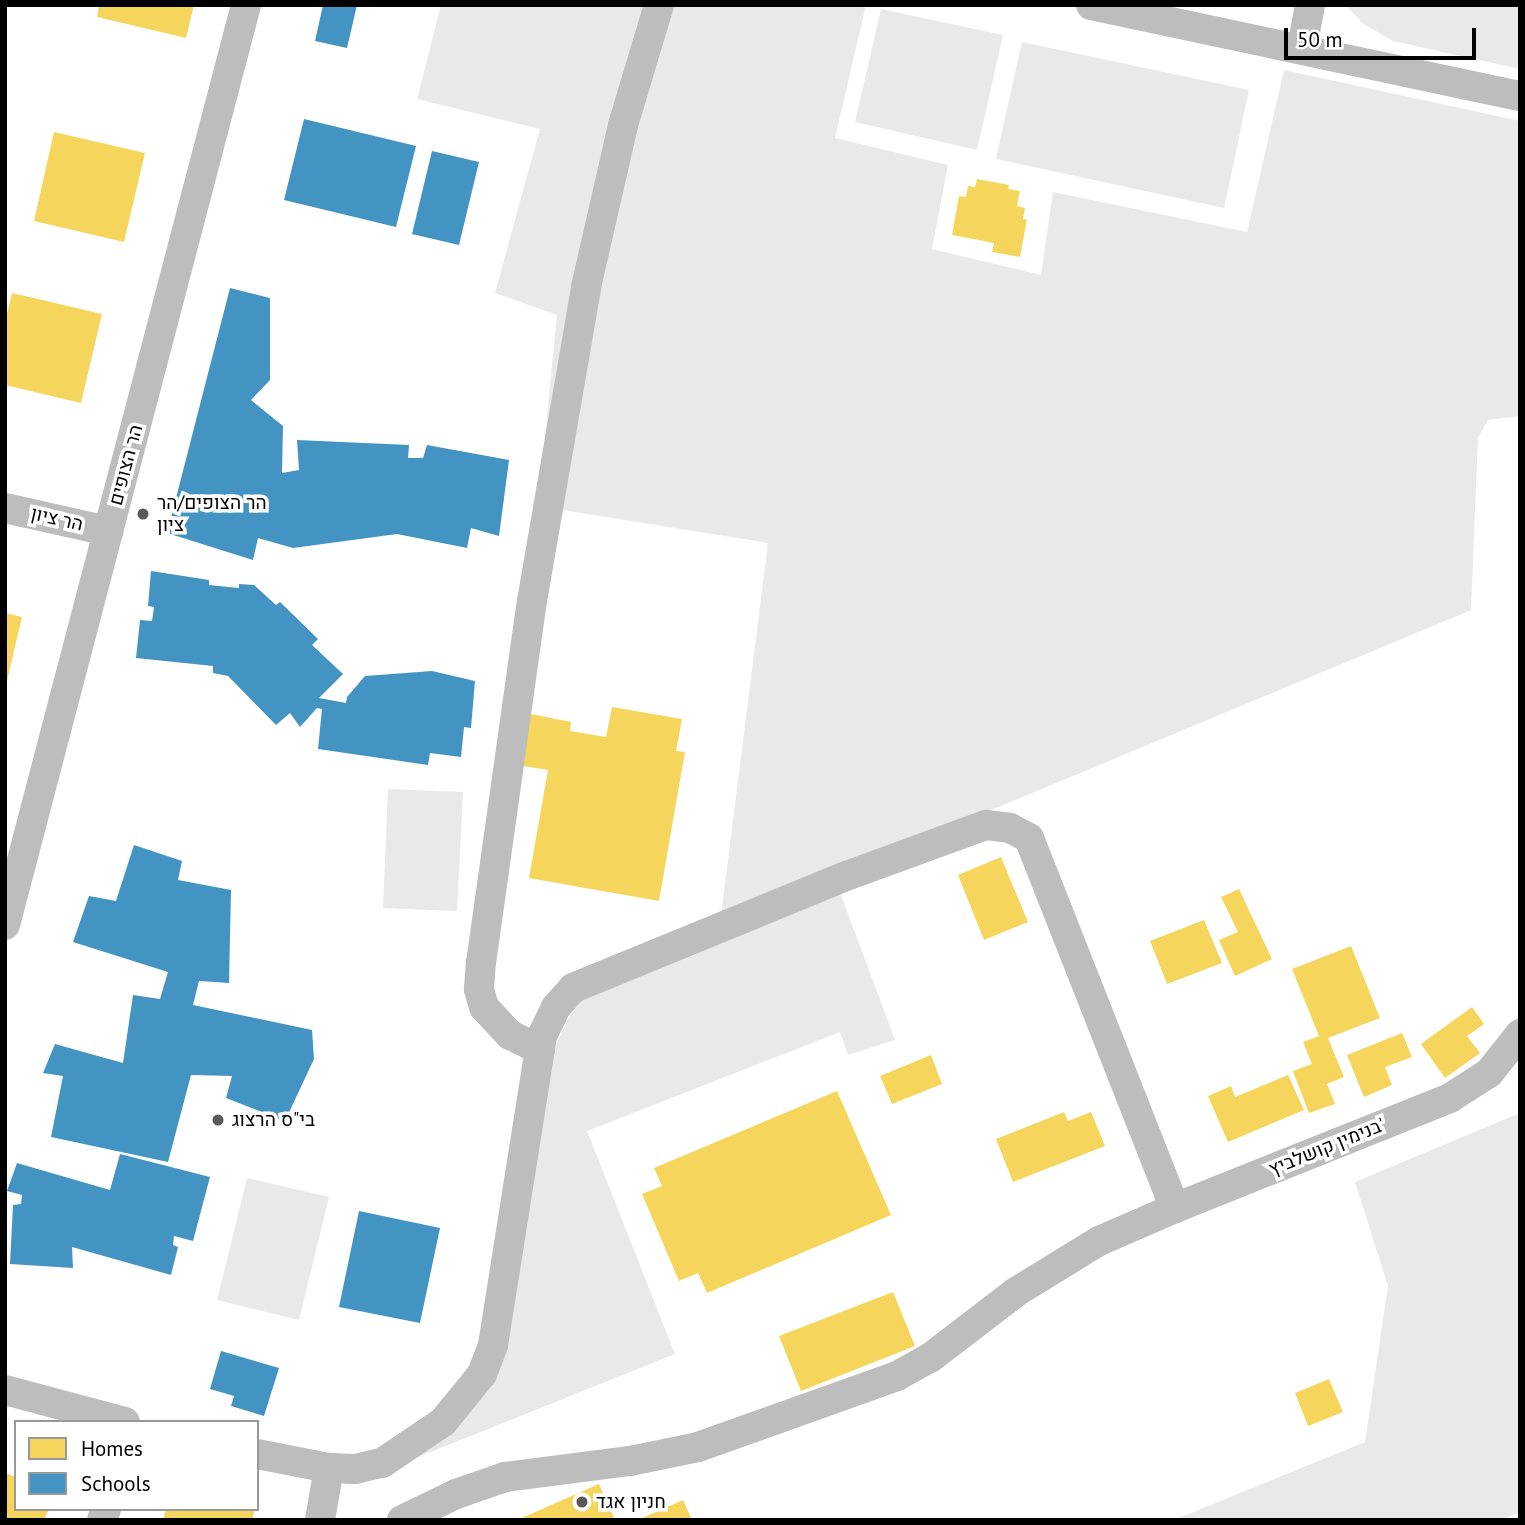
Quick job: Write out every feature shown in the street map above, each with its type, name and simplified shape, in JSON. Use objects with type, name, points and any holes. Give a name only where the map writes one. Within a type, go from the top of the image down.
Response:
[{"type":"street","name":"הר הצופים","points":[[5,925],[246,5]]},
{"type":"street","points":[[540,1050],[510,1035],[484,1007],[479,989],[481,964],[531,601],[586,287],[620,138],[659,5]]},
{"type":"street","points":[[1091,5],[1520,96]]},
{"type":"street","points":[[1302,48],[1310,5]]},
{"type":"street","name":"הר ציון","points":[[5,508],[108,531]]},
{"type":"street","points":[[259,1454],[329,1468],[355,1469],[382,1463],[443,1422],[482,1374],[493,1345],[542,1036],[556,1007],[573,988],[849,875],[986,825],[1010,828],[1029,838],[1175,1208]]},
{"type":"street","name":"בנימין קושלביץ'","points":[[1477,1082],[1499,1062],[1520,1034]]},
{"type":"street","name":"בנימין קושלביץ'","points":[[402,1520],[456,1494],[505,1477],[630,1461],[698,1447],[897,1376],[930,1358],[1016,1292],[1074,1254],[1175,1208],[1450,1098],[1520,1061]]},
{"type":"street","points":[[5,1390],[118,1420]]},
{"type":"street","points":[[320,1520],[329,1468]]},
{"type":"shaded area","points":[[441,5],[866,5],[835,138],[948,165],[932,249],[1041,275],[1053,192],[1247,232],[1284,70],[1520,121],[1520,416],[1488,420],[1478,438],[1471,610],[720,923],[768,543],[538,506],[557,315],[495,293],[540,129],[417,99]]},
{"type":"shaded area","points":[[1346,5],[1520,5],[1520,69],[1393,41],[1362,23]]},
{"type":"shaded area","points":[[881,9],[1003,35],[977,150],[855,122]]},
{"type":"shaded area","points":[[1022,42],[1249,90],[1224,208],[996,159]]},
{"type":"shaded area","points":[[388,789],[463,792],[457,911],[383,908]]},
{"type":"shaded area","points":[[838,887],[895,1040],[848,1055],[840,1032],[587,1131],[675,1354],[413,1459],[466,1412],[552,1054],[568,1019],[587,993]]},
{"type":"shaded area","points":[[1520,1113],[1520,1512],[1501,1520],[1174,1520],[1365,1442],[1388,1286],[1355,1182]]},
{"type":"shaded area","points":[[247,1178],[329,1197],[299,1320],[217,1300]]},
{"type":"building: Homes","points":[[99,5],[194,5],[186,38],[97,17]]},
{"type":"building: Homes","points":[[54,132],[145,153],[124,242],[34,221]]},
{"type":"building: Homes","points":[[977,179],[1009,185],[1008,189],[1020,191],[1017,206],[1025,208],[1023,219],[1027,219],[1020,257],[992,252],[994,243],[952,235],[959,196],[966,197],[968,186],[975,187]]},
{"type":"building: Homes","points":[[12,293],[102,314],[81,403],[5,385],[5,322]]},
{"type":"building: Homes","points":[[5,613],[22,617],[6,685],[5,685]]},
{"type":"building: Homes","points":[[612,707],[682,719],[676,751],[685,752],[659,901],[529,878],[548,770],[517,765],[526,713],[571,722],[570,731],[606,737]]},
{"type":"building: Homes","points":[[1001,857],[1028,922],[984,940],[958,875]]},
{"type":"building: Homes","points":[[1239,889],[1272,959],[1235,976],[1219,940],[1238,932],[1221,897]]},
{"type":"building: Homes","points":[[1204,920],[1222,963],[1167,984],[1150,941]]},
{"type":"building: Homes","points":[[1351,946],[1380,1018],[1328,1038],[1344,1077],[1327,1084],[1335,1104],[1309,1113],[1293,1071],[1312,1064],[1303,1042],[1319,1036],[1292,969]]},
{"type":"building: Homes","points":[[1472,1007],[1484,1024],[1467,1036],[1480,1053],[1445,1078],[1421,1044]]},
{"type":"building: Homes","points":[[1402,1033],[1412,1057],[1385,1067],[1392,1085],[1364,1097],[1347,1055]]},
{"type":"building: Homes","points":[[931,1055],[942,1084],[892,1104],[880,1076]]},
{"type":"building: Homes","points":[[1288,1075],[1304,1110],[1228,1142],[1208,1096],[1231,1086],[1235,1097]]},
{"type":"building: Homes","points":[[837,1091],[891,1215],[707,1293],[698,1273],[679,1281],[642,1194],[662,1186],[654,1168]]},
{"type":"building: Homes","points":[[1064,1112],[1068,1121],[1091,1112],[1105,1146],[1013,1182],[996,1139]]},
{"type":"building: Homes","points":[[893,1292],[915,1346],[801,1391],[779,1336]]},
{"type":"building: Homes","points":[[1329,1379],[1343,1412],[1308,1426],[1295,1393]]},
{"type":"building: Homes","points":[[5,1473],[14,1476],[14,1511],[48,1511],[44,1520],[5,1520]]},
{"type":"building: Homes","name":"חניון אגד","points":[[599,1484],[615,1520],[517,1520]]},
{"type":"building: Homes","name":"חניון אגד","points":[[683,1500],[692,1520],[638,1520]]},
{"type":"building: Homes","points":[[165,1511],[254,1511],[252,1520],[163,1520]]},
{"type":"building: Schools","points":[[323,5],[357,5],[347,48],[315,41]]},
{"type":"building: Schools","points":[[304,119],[416,146],[396,227],[284,200]]},
{"type":"building: Schools","points":[[432,151],[479,162],[459,245],[412,234]]},
{"type":"building: Schools","points":[[230,288],[270,298],[270,380],[251,400],[283,426],[282,473],[299,470],[297,440],[409,445],[408,458],[423,458],[427,445],[509,460],[499,536],[471,528],[467,548],[397,534],[293,548],[258,538],[253,560],[167,533]]},
{"type":"building: Schools","points":[[151,571],[209,580],[209,585],[239,588],[239,584],[254,585],[276,605],[280,602],[318,639],[312,645],[343,674],[319,698],[346,703],[347,697],[365,676],[432,671],[475,681],[471,728],[464,727],[461,757],[430,753],[428,765],[318,749],[322,709],[317,708],[300,727],[290,713],[276,725],[228,676],[213,673],[213,666],[136,658],[140,620],[152,621],[154,607],[148,606]]},
{"type":"building: Schools","points":[[134,845],[182,861],[178,880],[231,890],[229,983],[199,981],[193,1005],[312,1030],[314,1059],[285,1121],[226,1098],[232,1076],[191,1075],[168,1162],[51,1137],[63,1076],[43,1073],[55,1044],[123,1063],[133,995],[160,999],[168,972],[73,942],[89,896],[116,901]]},
{"type":"building: Schools","points":[[120,1154],[210,1177],[193,1241],[174,1236],[173,1245],[178,1247],[171,1275],[72,1247],[73,1268],[10,1264],[13,1205],[21,1204],[22,1195],[7,1191],[17,1163],[110,1190]]},
{"type":"building: Schools","points":[[359,1211],[440,1228],[420,1323],[339,1307]]},
{"type":"building: Schools","points":[[221,1351],[279,1368],[264,1416],[231,1406],[234,1396],[210,1389]]},
{"type":"place","name":"הר הצופים/הר ציון","points":[[143,514]]},
{"type":"place","name":"בי\"ס הרצוג","points":[[218,1120]]},
{"type":"place","name":"חניון אגד","points":[[582,1502]]}]
